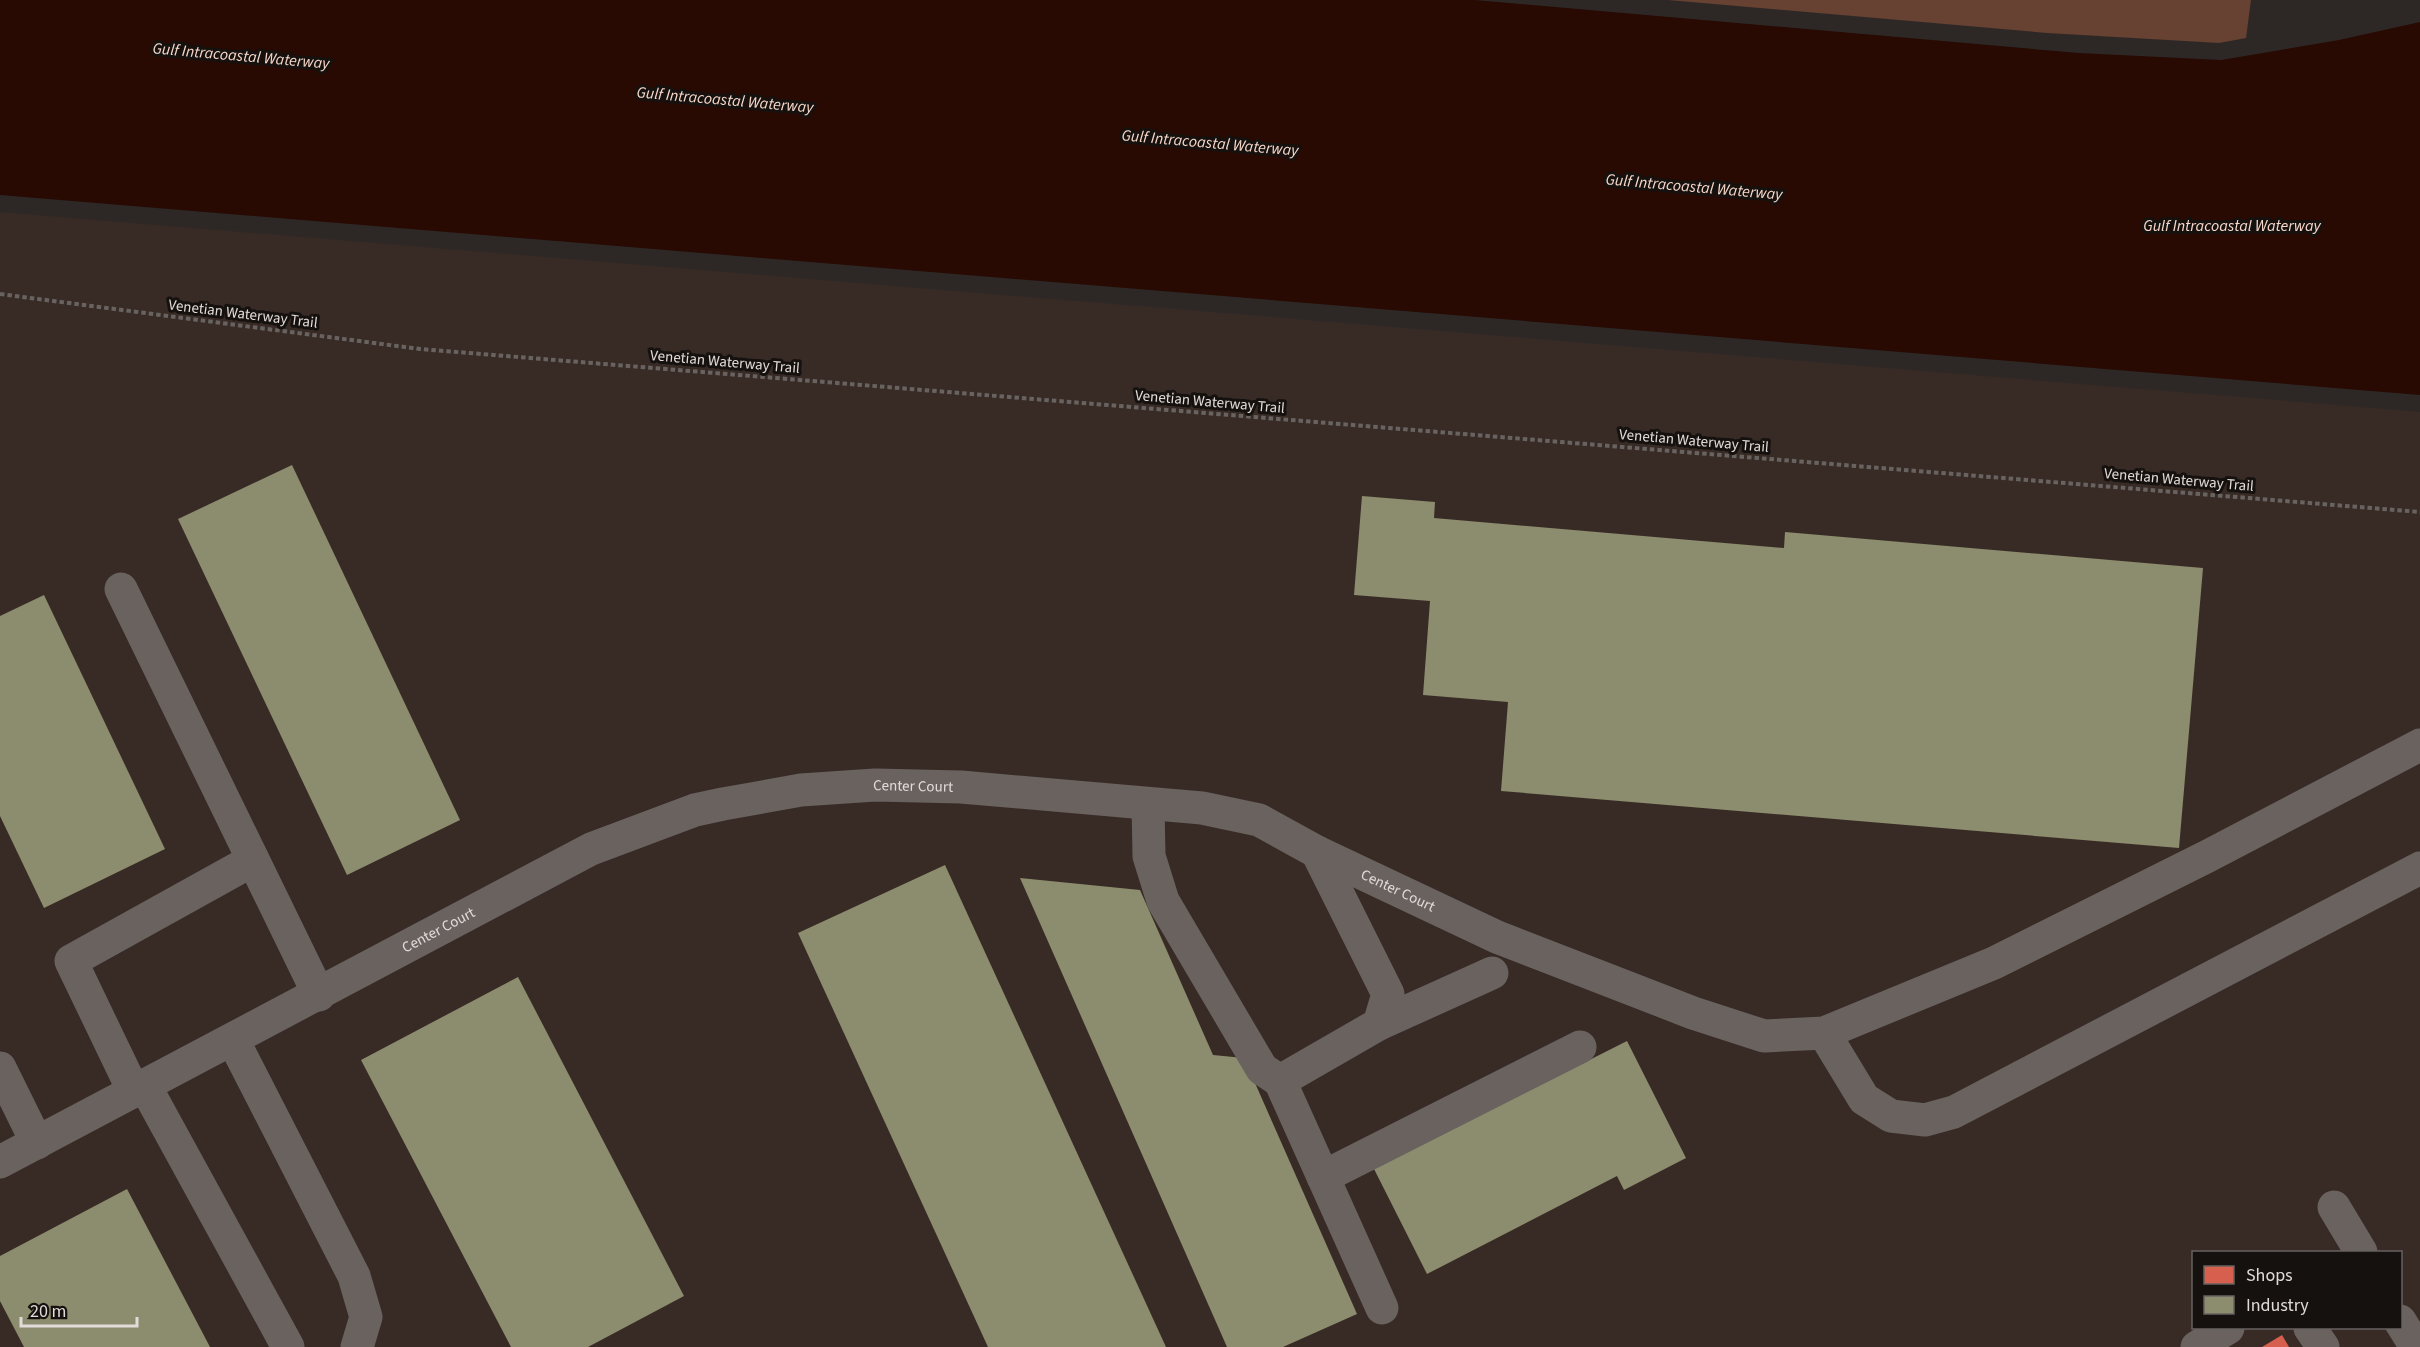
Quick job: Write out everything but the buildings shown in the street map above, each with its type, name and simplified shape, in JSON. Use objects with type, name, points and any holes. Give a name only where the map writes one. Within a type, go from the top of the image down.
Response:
[{"type":"street","points":[[121,589],[319,995]]},
{"type":"street","name":"Center Court","points":[[0,1162],[591,849],[695,810],[801,790],[875,785],[961,787],[1202,808],[1258,820],[1317,852],[1497,937],[1693,1013],[1764,1036],[1824,1033],[1994,963],[2208,856],[2420,745]]},
{"type":"street","points":[[1148,804],[1149,856],[1163,901],[1262,1069],[1280,1081],[1382,1308]]},
{"type":"street","points":[[1317,852],[1388,994],[1379,1024]]},
{"type":"street","points":[[254,860],[71,961],[139,1089],[288,1347]]},
{"type":"street","points":[[1824,1033],[1864,1099],[1891,1116],[1925,1120],[1965,1106],[2420,868]]},
{"type":"street","points":[[1280,1081],[1379,1024],[1492,973]]},
{"type":"street","points":[[233,1040],[354,1276],[362,1332],[382,1347]]},
{"type":"street","points":[[1323,1177],[1581,1047]]},
{"type":"street","points":[[0,1068],[37,1143]]},
{"type":"street","points":[[2334,1207],[2360,1251]]},
{"type":"street","points":[[2402,1324],[2416,1347]]},
{"type":"street","points":[[2196,1347],[2226,1329]]},
{"type":"street","points":[[2311,1329],[2323,1347]]},
{"type":"path","name":"Venetian Waterway Trail","points":[[0,294],[420,350],[2420,512]]},
{"type":"shaded area","points":[[1668,0],[2251,0],[2246,38],[2219,43],[2047,33]]},
{"type":"shaded area","points":[[0,212],[2420,412],[2420,1347],[0,1347]]},
{"type":"water","name":"Gulf Intracoastal Waterway","points":[[0,0],[1475,0],[2079,53],[2221,60],[2339,40],[2420,22],[2420,395],[0,195]]}]
